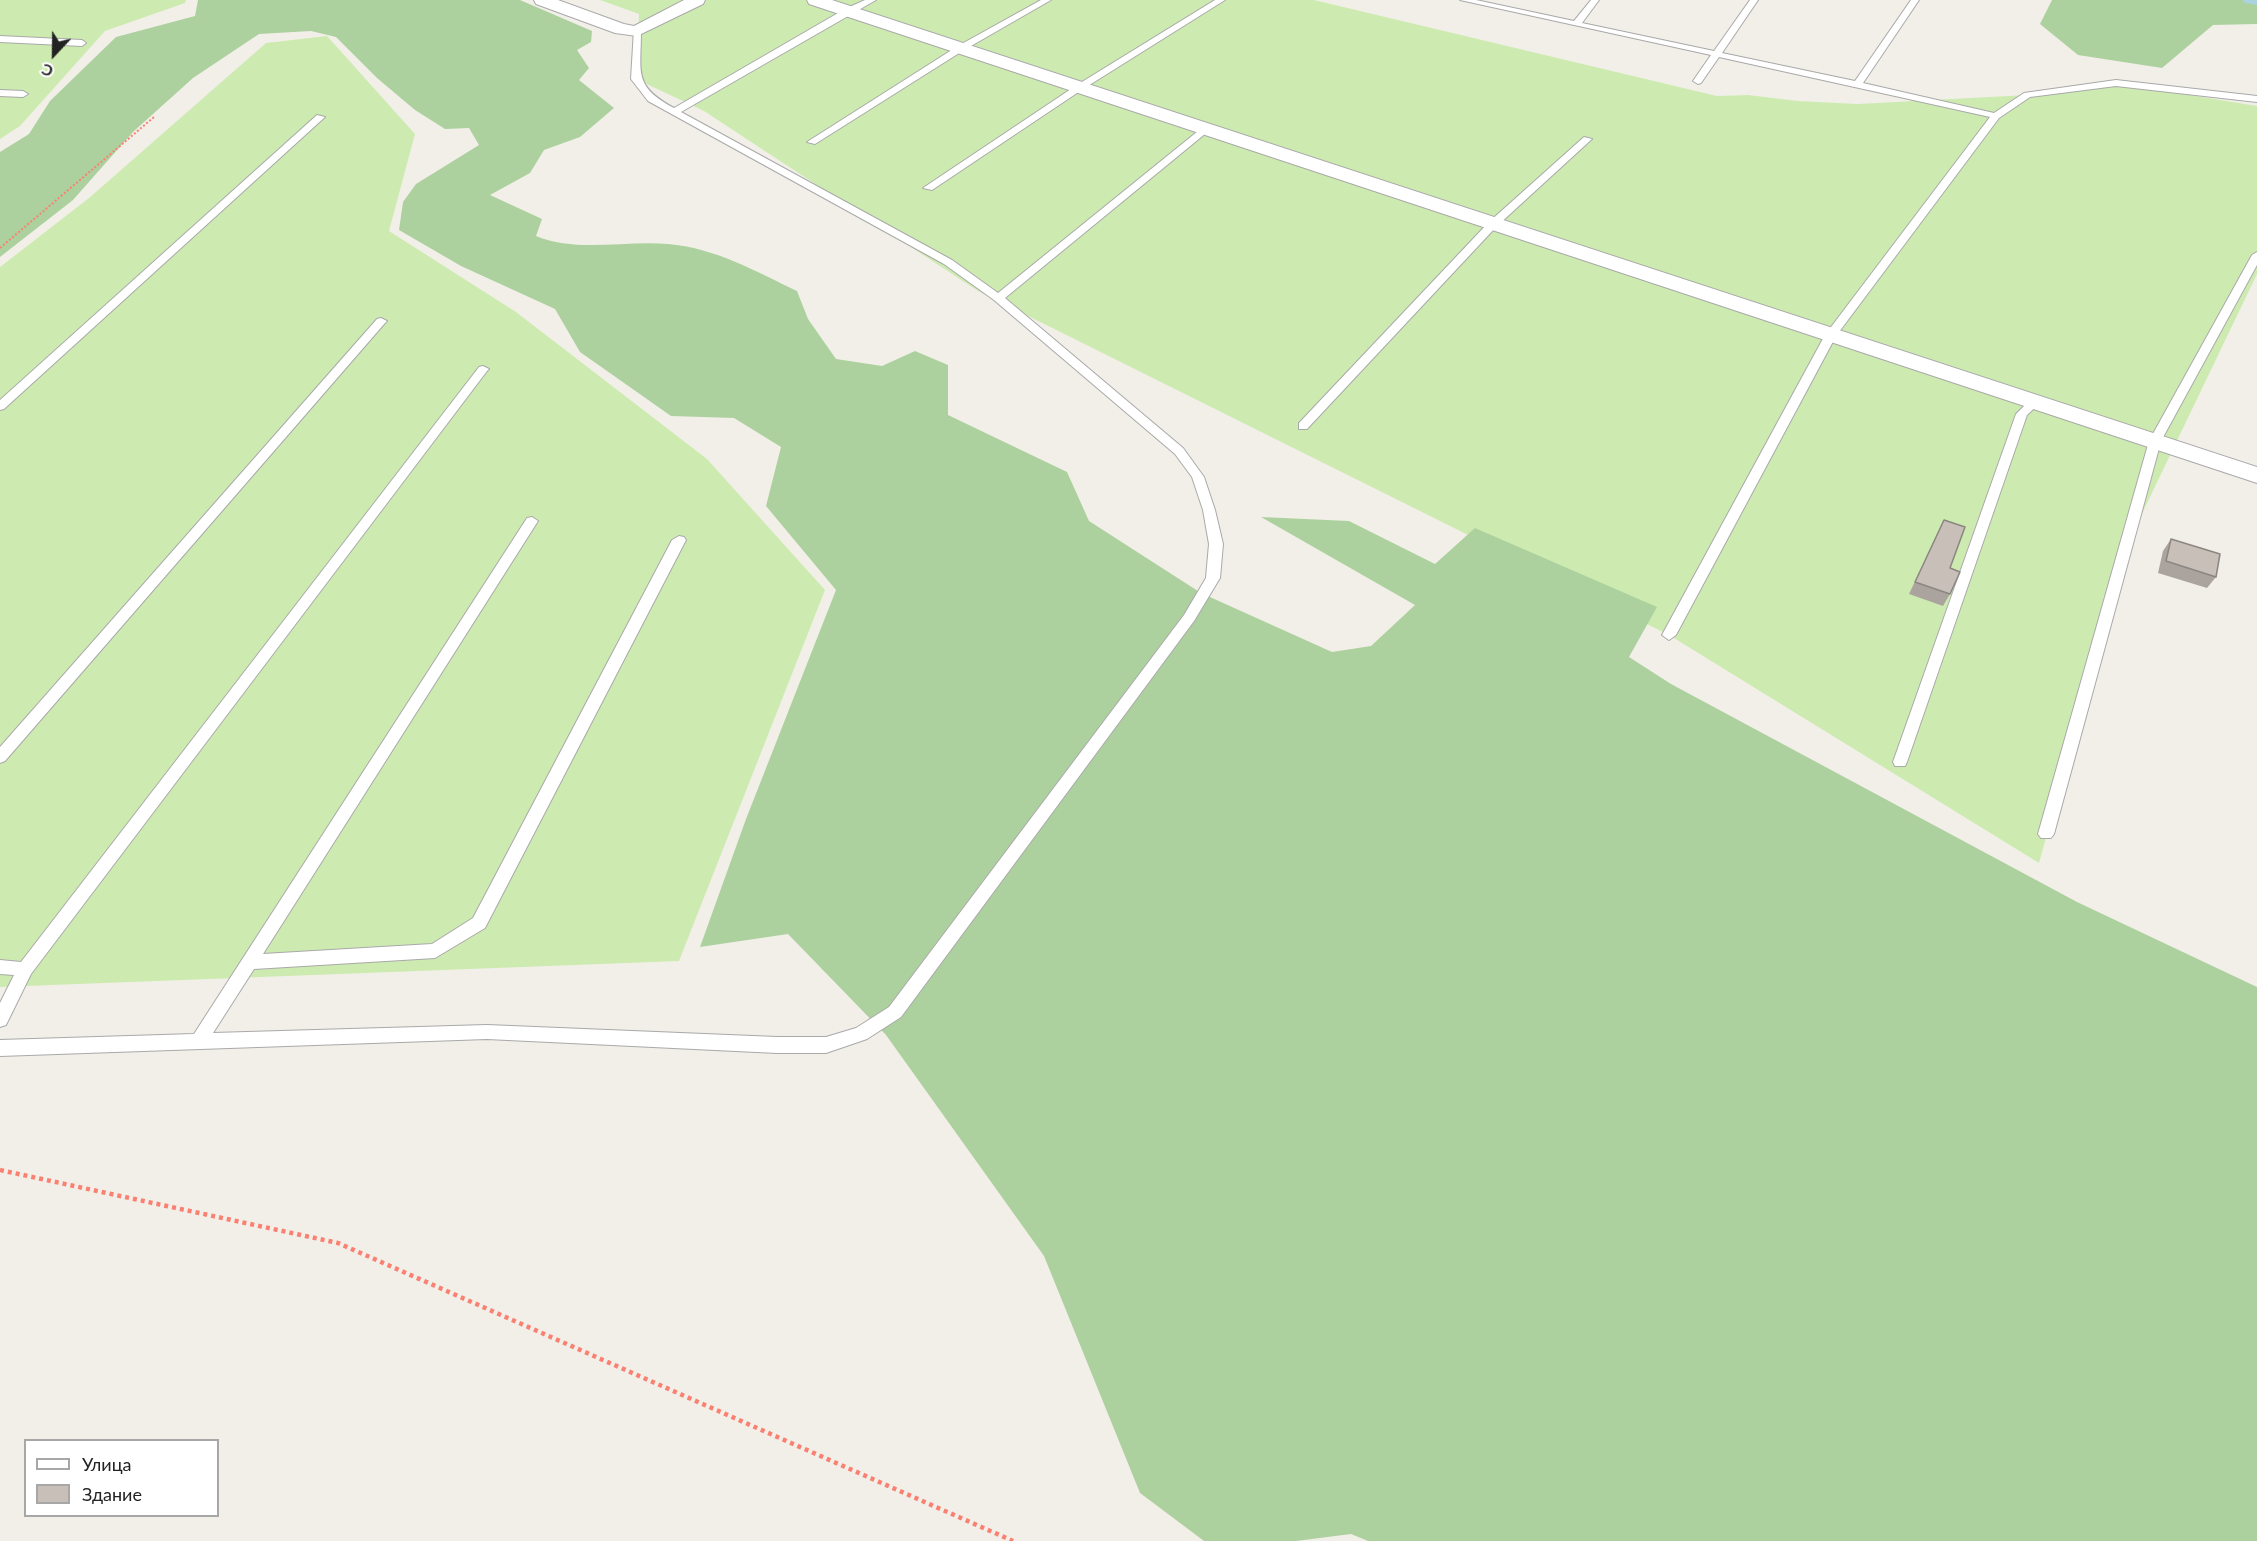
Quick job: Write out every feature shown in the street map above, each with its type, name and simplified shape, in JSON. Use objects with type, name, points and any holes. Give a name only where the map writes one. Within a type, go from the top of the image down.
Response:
[{"type":"street","points":[[542,0],[621,29],[637,31],[697,0]]},
{"type":"street","points":[[815,0],[2257,475]]},
{"type":"lane","points":[[674,112],[872,0]]},
{"type":"lane","points":[[812,142],[961,48],[1047,0]]},
{"type":"lane","points":[[928,188],[1080,87],[1221,0]]},
{"type":"lane","points":[[1464,0],[1996,116]]},
{"type":"lane","points":[[1576,24],[1595,0]]},
{"type":"lane","points":[[1698,81],[1754,0]]},
{"type":"lane","points":[[1857,84],[1915,0]]},
{"type":"lane","points":[[0,1048],[487,1032],[777,1045],[826,1045],[861,1034],[895,1011],[1189,618],[1213,578],[1216,544],[1209,510],[1197,477],[1179,451],[998,298],[948,262],[651,99],[636,79],[637,31]]},
{"type":"lane","points":[[0,39],[82,43]]},
{"type":"lane","points":[[1669,635],[1831,335],[1996,116],[2027,95],[2116,83],[2257,99]]},
{"type":"lane","points":[[0,93],[23,94]]},
{"type":"lane","points":[[0,406],[320,117]]},
{"type":"lane","points":[[998,298],[1206,129]]},
{"type":"lane","points":[[1304,426],[1493,224],[1587,139]]},
{"type":"lane","points":[[2046,834],[2155,441],[2257,255]]},
{"type":"lane","points":[[0,757],[381,321]]},
{"type":"lane","points":[[0,1020],[25,969],[483,369]]},
{"type":"lane","points":[[1900,762],[2022,414],[2035,402]]},
{"type":"lane","points":[[198,1042],[532,521]]},
{"type":"lane","points":[[249,962],[435,951],[479,923],[679,540]]},
{"type":"lane","points":[[0,967],[25,969]]},
{"type":"path","points":[[0,248],[154,117]]},
{"type":"path","points":[[0,1170],[338,1243],[1013,1541]]},
{"type":"green space","points":[[0,0],[186,0],[185,3],[105,31],[20,126],[0,139]]},
{"type":"green space","points":[[198,0],[520,0],[592,31],[591,42],[577,50],[589,68],[579,80],[614,108],[580,137],[544,150],[530,173],[490,195],[542,219],[536,236],[568,244],[584,245],[668,244],[718,255],[797,291],[808,319],[836,359],[882,366],[915,351],[948,365],[948,415],[1067,472],[1089,521],[1201,593],[1332,652],[1371,646],[1415,605],[1261,517],[1349,521],[1435,564],[1475,528],[1657,607],[1629,657],[1671,684],[2077,902],[2257,987],[2257,1541],[1368,1541],[1351,1534],[1296,1541],[1204,1541],[1140,1493],[1044,1256],[886,1035],[788,934],[700,947],[746,819],[836,590],[766,506],[781,447],[734,418],[671,416],[580,352],[555,309],[461,266],[399,230],[403,202],[416,184],[479,145],[469,128],[445,129],[415,110],[377,78],[336,37],[311,31],[259,34],[193,78],[133,132],[73,200],[0,257],[0,152],[29,134],[50,101],[116,37],[195,16]]},
{"type":"green space","points":[[600,0],[1314,0],[1717,96],[1748,95],[1798,101],[1858,104],[2027,95],[2116,83],[2257,106],[2257,274],[2125,549],[2039,863],[1669,635],[978,291],[704,111],[636,79],[639,14]]},
{"type":"green space","points":[[2052,0],[2257,0],[2257,24],[2213,25],[2162,68],[2078,55],[2040,24]]},
{"type":"green space","points":[[327,36],[415,134],[389,231],[516,312],[707,459],[825,590],[679,961],[0,987],[0,267],[89,198],[266,43]]},
{"type":"building","points":[[1944,520],[1965,527],[1950,568],[1960,572],[1950,594],[1915,582]]},
{"type":"building","points":[[2171,539],[2220,554],[2216,577],[2166,561]]},
{"type":"waterway","points":[[2246,0],[2257,2]]}]
